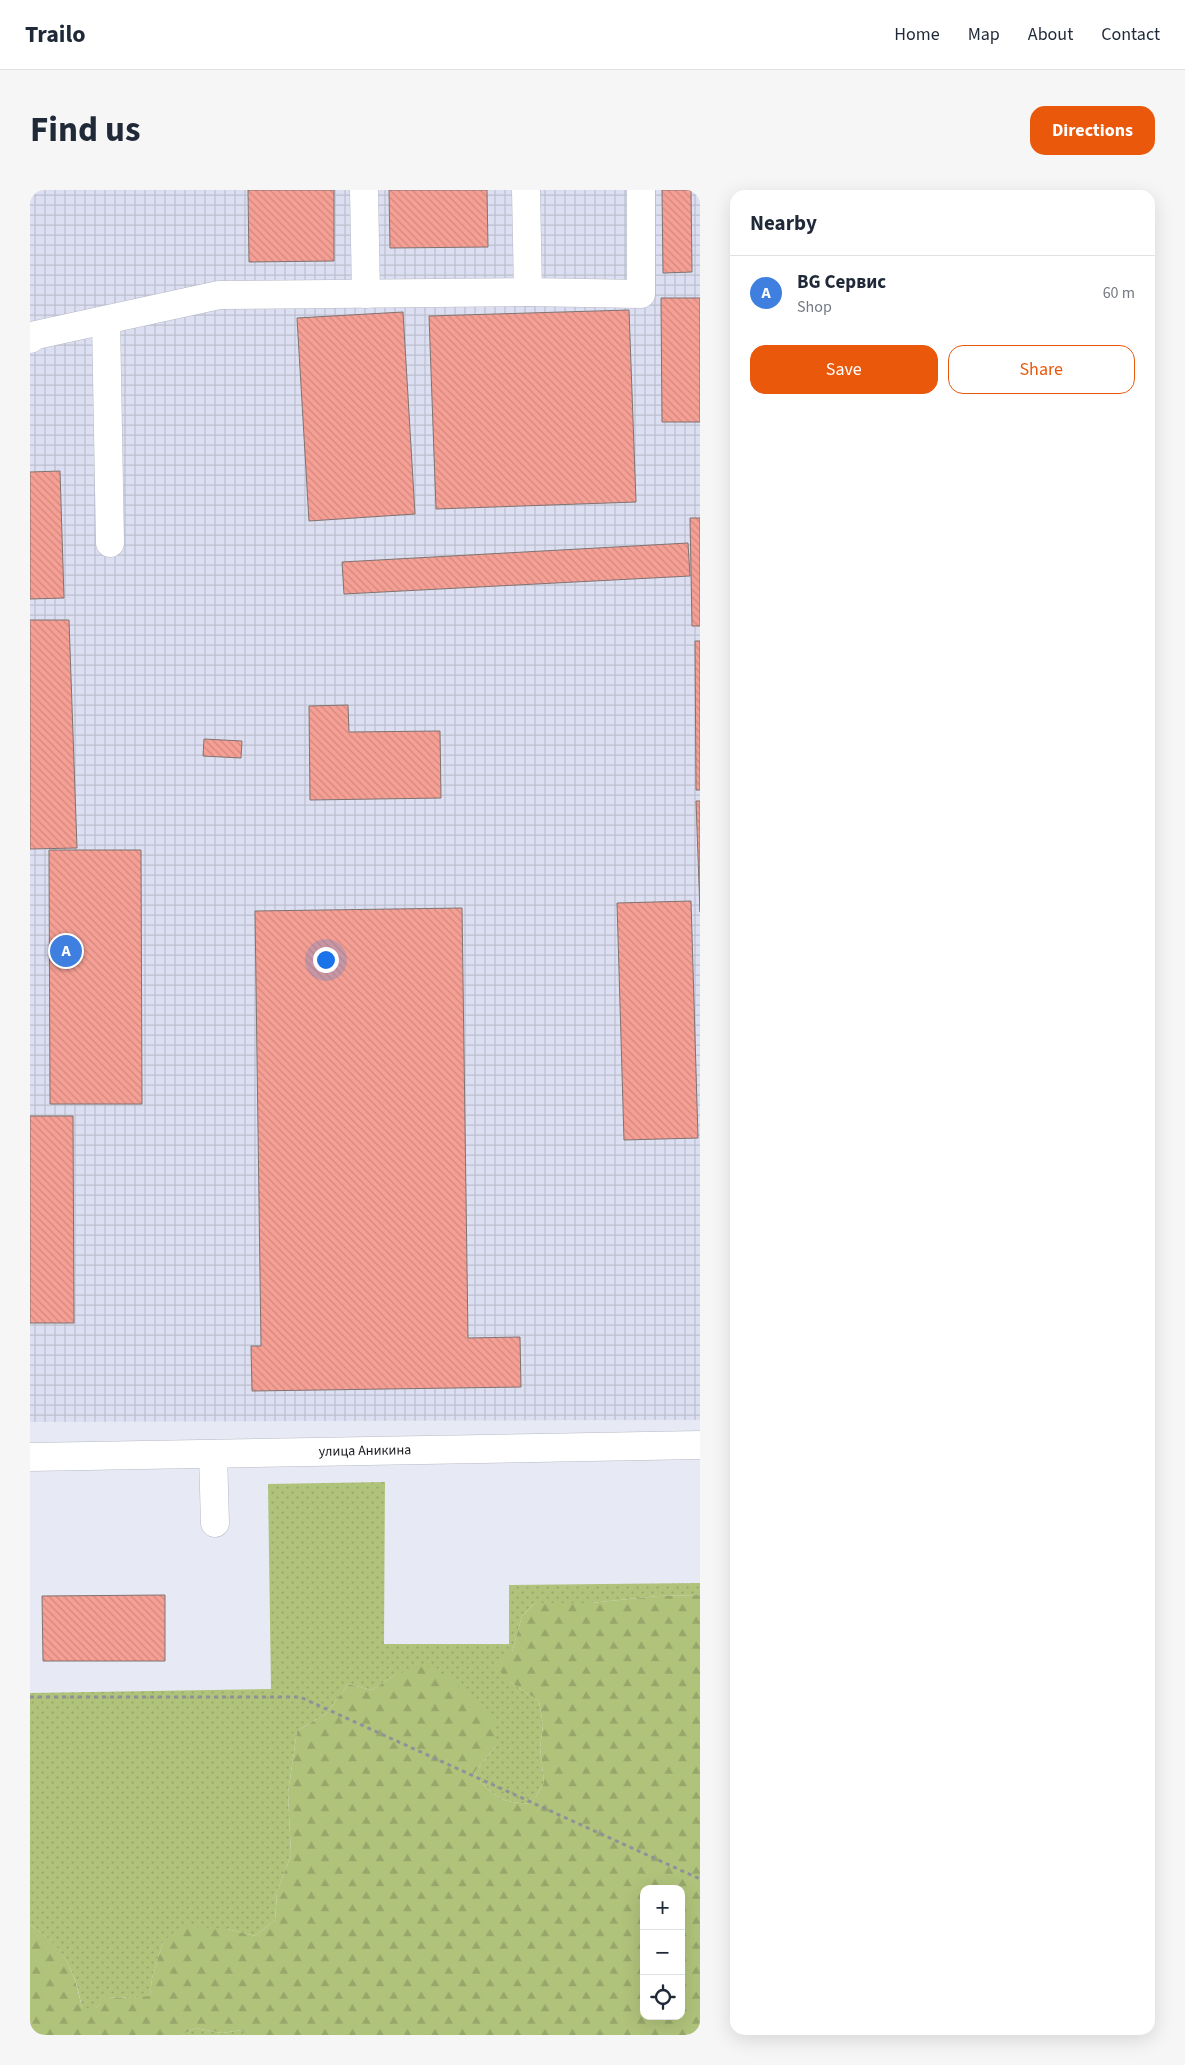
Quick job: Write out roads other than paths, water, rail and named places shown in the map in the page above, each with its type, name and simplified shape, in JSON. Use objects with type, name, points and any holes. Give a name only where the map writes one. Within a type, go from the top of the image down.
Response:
[{"type":"main road","points":[[364,190],[366,294]]},
{"type":"main road","points":[[526,190],[528,292]]},
{"type":"main road","points":[[30,339],[36,336],[219,295],[528,292],[641,294],[641,190]]},
{"type":"main road","points":[[106,320],[110,543]]},
{"type":"main road","name":"улица Аникина","points":[[30,1457],[700,1445]]},
{"type":"main road","points":[[213,1454],[215,1523]]},
{"type":"place","name":"BG Сервис","points":[[66,951]]}]
